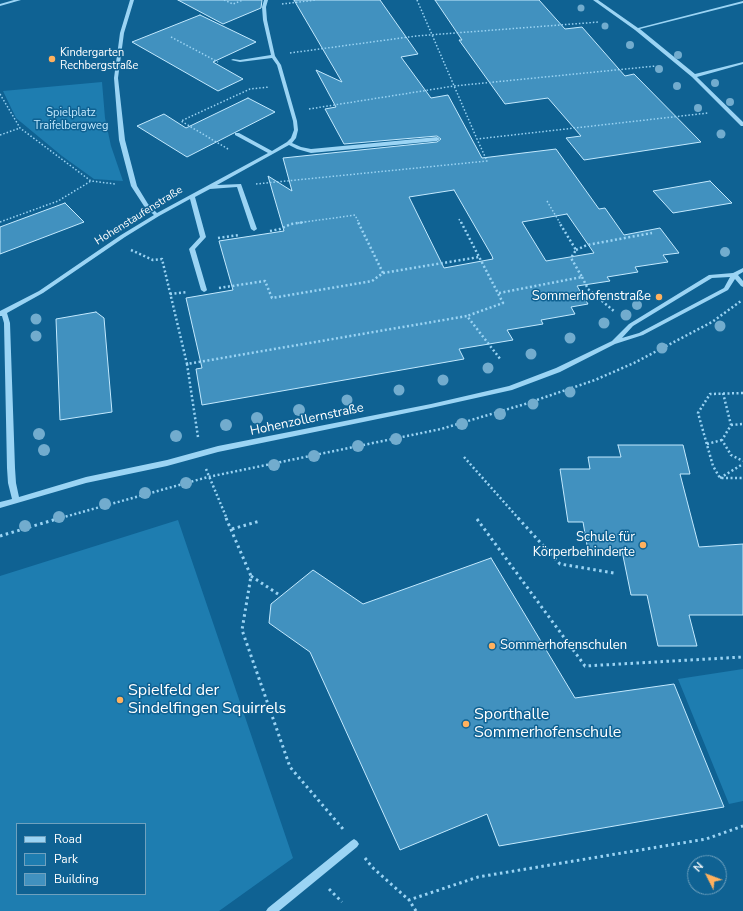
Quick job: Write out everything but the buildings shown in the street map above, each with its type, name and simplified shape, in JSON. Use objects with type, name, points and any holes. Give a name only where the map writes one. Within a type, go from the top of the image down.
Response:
[{"type":"street","points":[[0,5],[19,0]]},
{"type":"street","points":[[132,0],[122,33],[116,78],[122,140],[134,186],[146,205],[158,215]]},
{"type":"street","points":[[266,0],[264,7],[265,20],[274,56],[279,65],[293,112],[296,130],[289,143],[299,148],[311,151],[437,139]]},
{"type":"street","points":[[594,0],[637,29],[678,62],[743,124]]},
{"type":"street","points":[[637,29],[743,2]]},
{"type":"street","points":[[233,60],[240,61],[274,56]]},
{"type":"street","points":[[694,76],[743,63]]},
{"type":"street","points":[[236,134],[272,153]]},
{"type":"street","name":"Hohenstaufenstraße","points":[[2,313],[41,292],[158,215],[289,143]]},
{"type":"street","points":[[207,187],[239,185],[254,229]]},
{"type":"street","points":[[192,196],[203,237],[192,249],[204,290]]},
{"type":"street","name":"Hohenzollernstraße","points":[[613,343],[631,325],[711,276],[734,275],[743,270]]},
{"type":"street","points":[[734,275],[743,285]]},
{"type":"street","name":"Hohenzollernstraße","points":[[0,505],[86,480],[167,463],[202,453],[431,406],[510,388],[558,370],[613,343],[642,334],[726,289],[734,275]]},
{"type":"street","points":[[2,313],[7,323],[11,468],[16,500]]},
{"type":"street","points":[[271,911],[354,844]]},
{"type":"path","points":[[224,0],[233,4],[243,0]]},
{"type":"path","points":[[264,7],[316,0]]},
{"type":"path","points":[[239,185],[487,161],[417,0]]},
{"type":"path","points":[[274,56],[432,34],[596,22],[621,18]]},
{"type":"path","points":[[293,112],[454,86],[651,67],[678,62]]},
{"type":"path","points":[[253,163],[181,121],[250,88],[285,85]]},
{"type":"path","points":[[0,94],[20,128],[91,181],[134,186]]},
{"type":"path","points":[[477,139],[729,110]]},
{"type":"path","points":[[0,134],[20,128]]},
{"type":"path","points":[[0,222],[58,201],[91,181]]},
{"type":"path","points":[[547,201],[576,250]]},
{"type":"path","points":[[267,231],[280,229],[292,224],[355,215],[383,273]]},
{"type":"path","points":[[187,364],[467,316],[504,303],[459,218]]},
{"type":"path","points":[[615,312],[588,288],[571,258],[576,250],[587,245],[652,233]]},
{"type":"path","points":[[200,240],[239,235]]},
{"type":"path","points":[[114,243],[154,260],[162,259],[187,364],[196,424],[208,477],[232,529],[251,576],[242,630],[290,767],[333,816],[372,867],[409,900],[416,911]]},
{"type":"path","points":[[170,294],[265,281],[272,298],[372,281],[383,273],[479,257]]},
{"type":"path","points":[[499,293],[582,277]]},
{"type":"path","points":[[467,316],[501,360]]},
{"type":"path","points":[[707,444],[722,440],[731,424],[723,393]]},
{"type":"path","points":[[720,478],[713,466],[698,413],[710,394],[743,393]]},
{"type":"path","points":[[731,424],[743,424]]},
{"type":"path","points":[[720,478],[743,462],[731,455],[722,440]]},
{"type":"path","points":[[464,457],[560,564],[614,573]]},
{"type":"path","points":[[720,478],[743,478]]},
{"type":"path","points":[[477,518],[585,666],[743,657]]},
{"type":"path","points":[[232,529],[260,521]]},
{"type":"path","points":[[251,576],[281,596]]},
{"type":"path","points":[[409,900],[478,877],[706,839],[743,826]]},
{"type":"green space","name":"Spielplatz Traifelbergweg","points":[[102,82],[105,118],[111,146],[123,181],[94,179],[62,156],[16,118],[3,91]]},
{"type":"green space","name":"Spielfeld der Sindelfingen Squirrels","points":[[178,520],[293,858],[219,911],[0,911],[0,576]]},
{"type":"green space","points":[[743,669],[743,801],[729,804],[678,679]]},
{"type":"place","name":"Kindergarten Rechbergstraße","points":[[52,59]]},
{"type":"place","name":"Sommerhofenstraße","points":[[659,297]]},
{"type":"place","name":"Schule für Körperbehinderte","points":[[643,545]]},
{"type":"place","name":"Sommerhofenschulen","points":[[492,646]]},
{"type":"place","name":"Spielfeld der Sindelfingen Squirrels","points":[[120,700]]},
{"type":"place","name":"Sporthalle Sommerhofenschule","points":[[466,724]]}]
